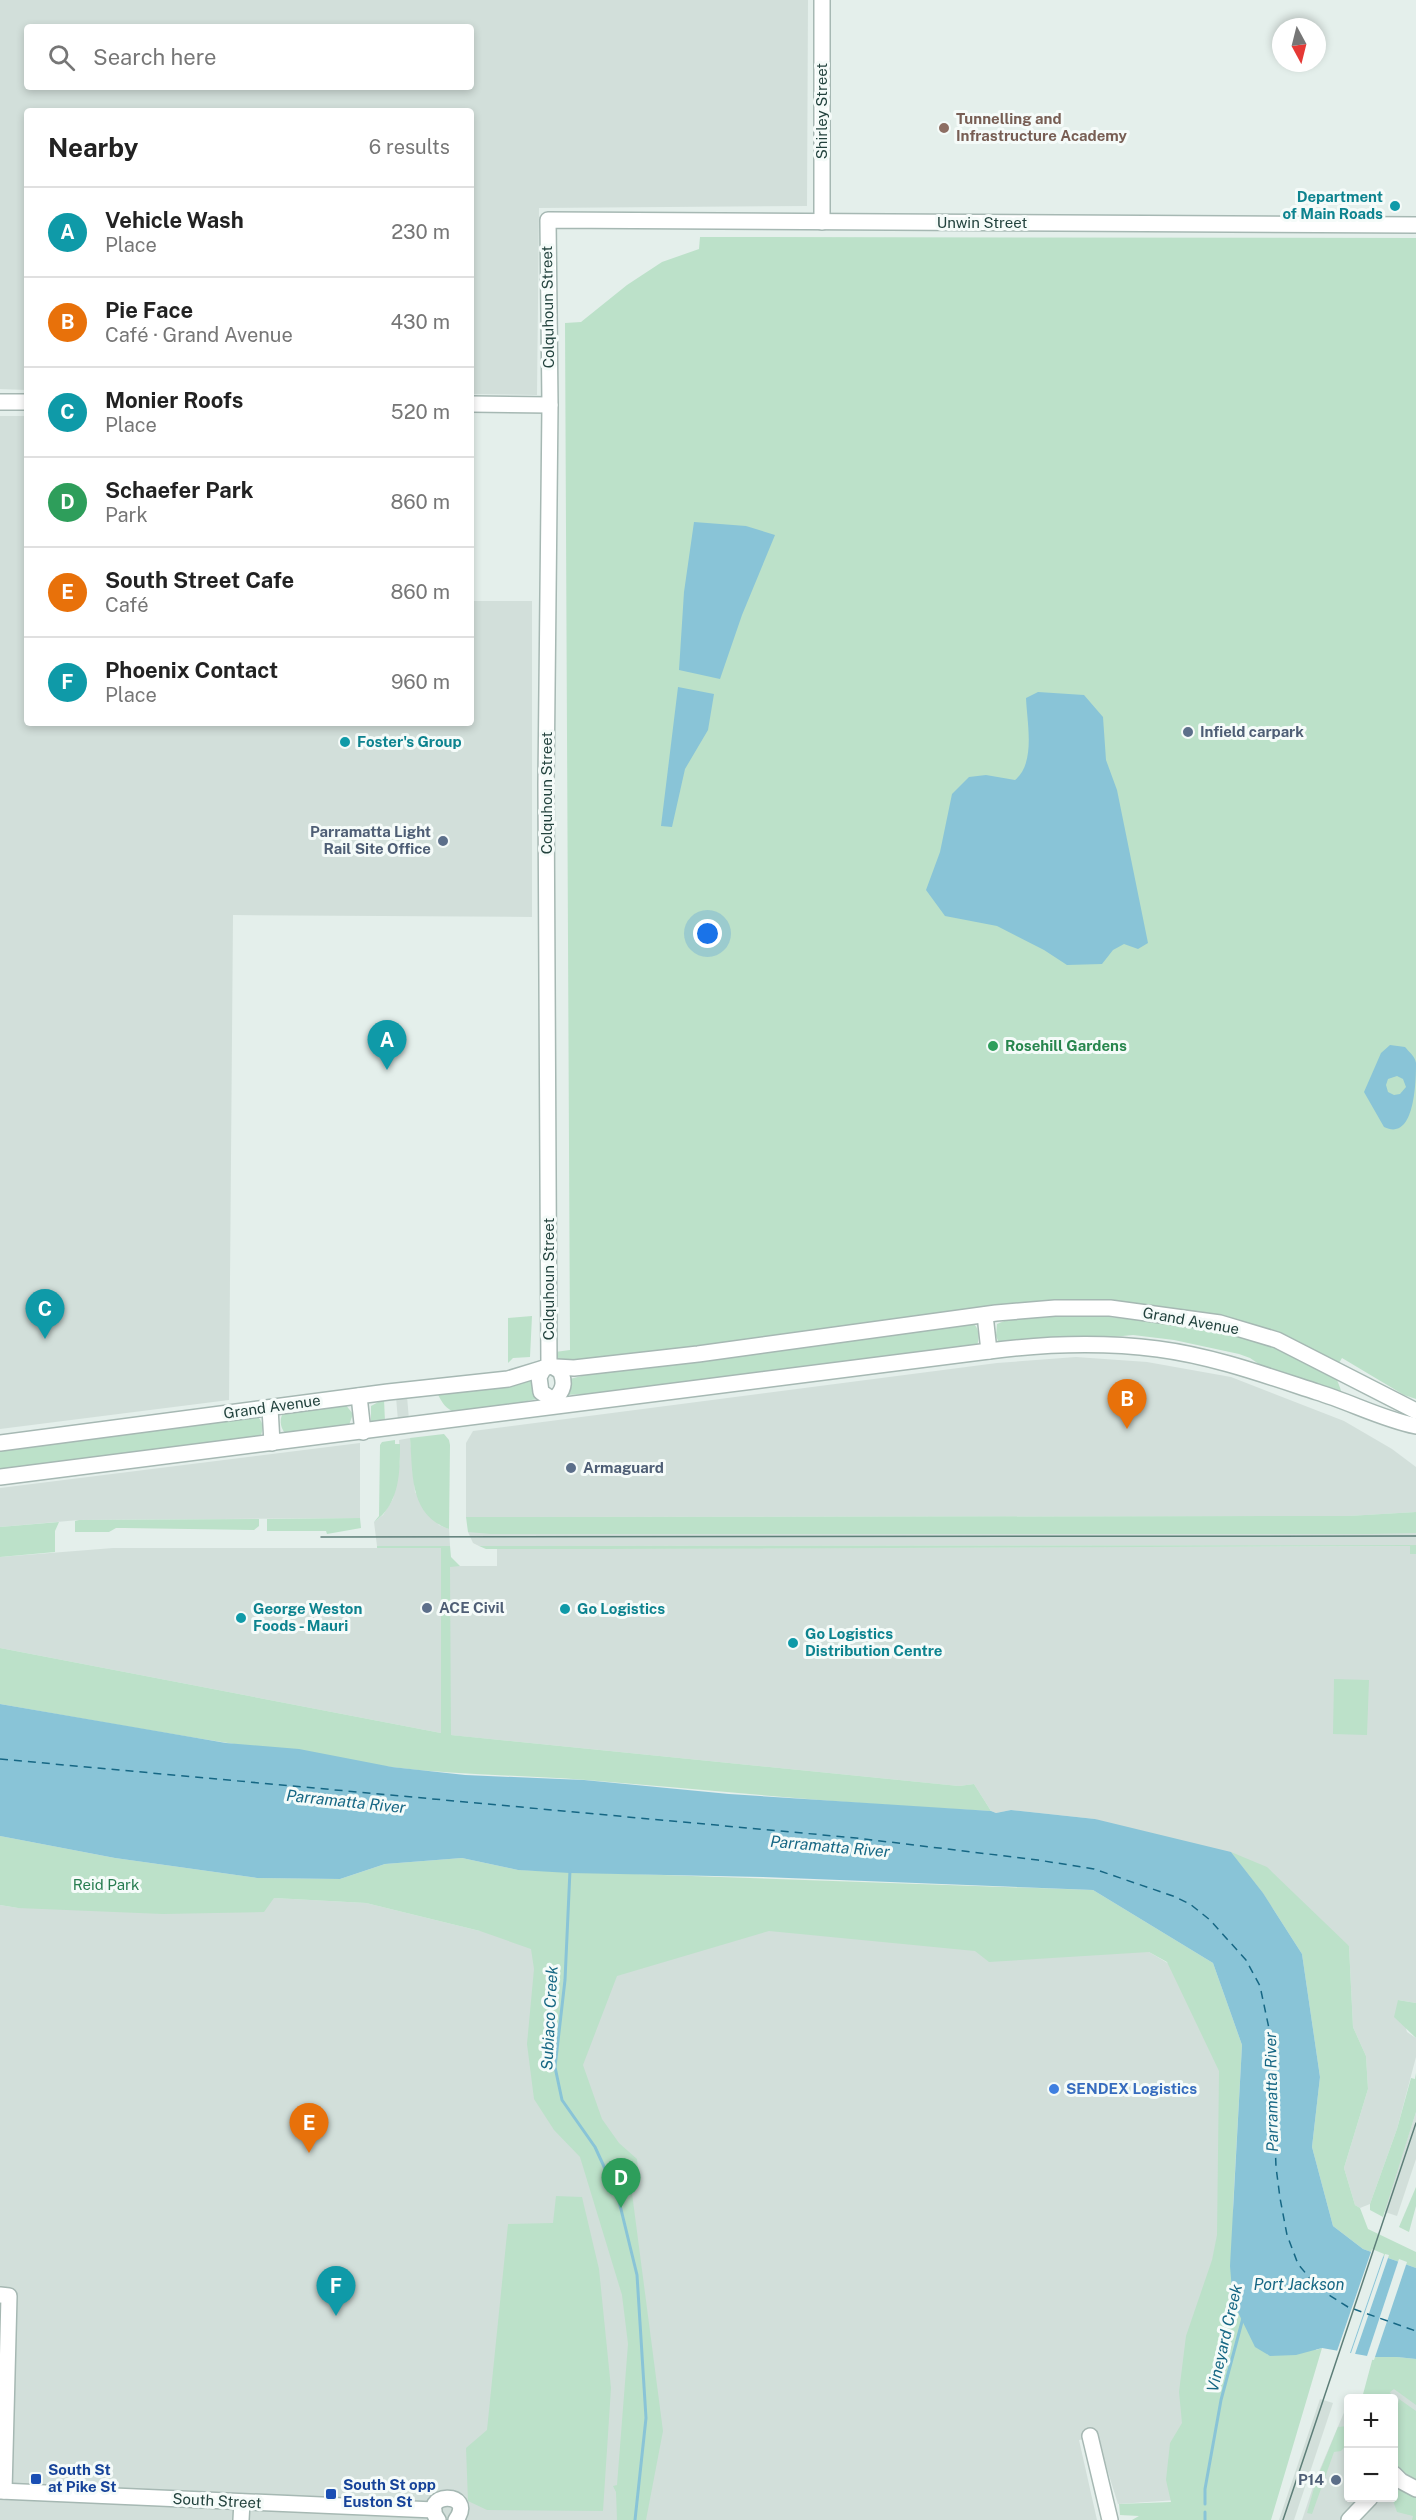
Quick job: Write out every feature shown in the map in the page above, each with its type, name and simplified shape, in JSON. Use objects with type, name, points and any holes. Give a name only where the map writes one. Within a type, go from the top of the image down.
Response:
[{"type":"street","name":"Shirley Street","points":[[822,0],[822,222]]},
{"type":"street","name":"Unwin Street","points":[[548,220],[1416,225]]},
{"type":"street","name":"Colquhoun Street","points":[[548,220],[550,405],[546,784],[550,1367]]},
{"type":"street","points":[[0,402],[24,402]]},
{"type":"street","points":[[474,404],[550,405]]},
{"type":"street","name":"Grand Avenue","points":[[0,1443],[508,1379],[550,1367],[574,1368],[698,1354],[985,1315],[1055,1308],[1110,1308],[1220,1323],[1277,1340],[1416,1412]]},
{"type":"street","points":[[985,1315],[989,1351]]},
{"type":"street","points":[[0,1477],[989,1351],[1062,1345],[1158,1349],[1244,1369],[1416,1426]]},
{"type":"street","points":[[550,1367],[562,1375],[563,1385],[553,1400],[544,1396],[539,1387],[539,1377],[550,1367]]},
{"type":"street","points":[[1350,1377],[1346,1390],[1352,1399],[1393,1419]]},
{"type":"street","points":[[359,1396],[363,1432]]},
{"type":"street","points":[[465,1419],[553,1400],[624,1397]]},
{"type":"street","points":[[270,1408],[272,1443]]},
{"type":"street","points":[[0,2295],[9,2296],[2,2491]]},
{"type":"street","points":[[1090,2436],[1110,2520]]},
{"type":"street","points":[[1398,2478],[1416,2489]]},
{"type":"street","points":[[1398,2487],[1416,2489]]},
{"type":"street","name":"South Street","points":[[2,2491],[242,2502],[436,2515]]},
{"type":"street","points":[[436,2515],[439,2500],[452,2498],[458,2503],[460,2510],[456,2520]]},
{"type":"street","points":[[241,2520],[242,2502]]},
{"type":"street","points":[[1348,2520],[1347,2510],[1351,2502]]},
{"type":"street","points":[[1348,2520],[1366,2502]]},
{"type":"shaded area","points":[[0,0],[808,0],[807,206],[539,208],[537,395],[474,394],[474,108],[24,108],[24,390],[0,389]]},
{"type":"shaded area","points":[[0,416],[24,416],[24,726],[474,726],[474,601],[532,601],[532,917],[233,915],[229,1400],[0,1429]]},
{"type":"shaded area","points":[[1076,1357],[1147,1362],[1231,1377],[1344,1421],[1392,1449],[1416,1467],[1416,1512],[1348,1516],[466,1517],[466,1443],[473,1431],[997,1363]]},
{"type":"shaded area","points":[[407,1396],[409,1420],[398,1421],[396,1397]]},
{"type":"shaded area","points":[[410,1438],[415,1492],[439,1525],[449,1529],[450,1546],[377,1546],[374,1522],[383,1515],[393,1499],[400,1461],[399,1440]]},
{"type":"shaded area","points":[[360,1443],[360,1518],[79,1520],[0,1527],[0,1488]]},
{"type":"shaded area","points":[[468,1532],[1416,1533],[1416,1545],[479,1546],[473,1543]]},
{"type":"shaded area","points":[[1410,1546],[1410,1554],[1416,1554],[1416,2003],[1398,2000],[1407,2032],[1416,2038],[1416,2057],[1397,2129],[1370,2204],[1360,2208],[1355,2205],[1344,2168],[1368,2089],[1366,2056],[1353,2027],[1349,1946],[1095,1819],[1011,1810],[996,1813],[991,1811],[974,1784],[959,1786],[450,1735],[450,1566],[497,1566],[497,1549]]},
{"type":"shaded area","points":[[113,1548],[441,1548],[441,1733],[0,1648],[0,1557]]},
{"type":"shaded area","points":[[274,1898],[366,1903],[480,1931],[768,1927],[1149,1952],[1171,1965],[1220,2070],[1222,2210],[1177,2500],[1118,2504],[1097,2437],[1079,2440],[1097,2520],[0,2520],[0,1905],[18,1908]]},
{"type":"shaded area","points":[[1416,2112],[1416,2159],[1397,2216],[1384,2210]]},
{"type":"shaded area","points":[[1416,2372],[1416,2520],[1302,2520],[1315,2481],[1344,2412],[1344,2502],[1398,2502],[1398,2394],[1382,2394]]},
{"type":"shaded area","points":[[1320,2399],[1333,2403],[1294,2520],[1279,2520]]},
{"type":"green space","name":"Rosehill Gardens","points":[[700,237],[1416,238],[1416,1399],[1404,1395],[1342,1358],[1339,1363],[1300,1344],[1207,1316],[978,1311],[565,1363],[559,1361],[555,1352],[570,1350],[565,323],[581,322],[627,285],[662,262],[699,249]]},
{"type":"green space","points":[[1091,1315],[1181,1325],[1239,1337],[1277,1348],[1336,1377],[1343,1396],[1266,1369],[1250,1358],[1239,1354],[1174,1340],[1133,1335],[999,1343],[996,1336],[997,1324],[1009,1319]]},
{"type":"green space","points":[[532,1316],[530,1357],[513,1358],[508,1363],[508,1318]]},
{"type":"green space","points":[[974,1324],[979,1338],[977,1346],[606,1393],[565,1395],[570,1379],[593,1373]]},
{"type":"green space","points":[[533,1380],[537,1399],[480,1411],[452,1411],[437,1393],[466,1386]]},
{"type":"green space","points":[[384,1399],[385,1422],[371,1424],[371,1406]]},
{"type":"green space","points":[[345,1404],[353,1414],[349,1425],[285,1433],[282,1428],[281,1420],[284,1412]]},
{"type":"green space","points":[[256,1416],[261,1420],[262,1426],[259,1438],[0,1471],[0,1447]]},
{"type":"green space","points":[[444,1434],[450,1445],[449,1529],[436,1523],[426,1514],[420,1504],[413,1479],[410,1438]]},
{"type":"green space","points":[[395,1440],[395,1444],[400,1444],[397,1487],[389,1506],[374,1522],[379,1516],[380,1445],[382,1442]]},
{"type":"green space","points":[[1416,1512],[1416,1533],[1371,1534],[491,1534],[468,1532],[466,1517],[1348,1516]]},
{"type":"green space","points":[[360,1518],[361,1528],[327,1534],[326,1531],[267,1531],[267,1519]]},
{"type":"green space","points":[[259,1519],[259,1526],[254,1530],[116,1528],[109,1532],[75,1532],[75,1521],[79,1520]]},
{"type":"green space","points":[[59,1522],[55,1531],[55,1552],[0,1557],[0,1527]]},
{"type":"green space","points":[[1416,1545],[1416,1554],[1410,1554],[1410,1546],[486,1549],[479,1546]]},
{"type":"green space","points":[[377,1546],[450,1546],[451,1557],[460,1566],[450,1567],[451,1735],[959,1786],[974,1784],[991,1811],[586,1780],[415,1770],[244,1746],[0,1704],[0,1648],[441,1733],[441,1548],[377,1548]]},
{"type":"green space","points":[[1334,1679],[1369,1680],[1367,1735],[1333,1734]]},
{"type":"green space","name":"Reid Park","points":[[0,1836],[115,1858],[257,1878],[340,1879],[385,1864],[462,1858],[518,1870],[1093,1890],[1213,1963],[1242,2045],[1233,2208],[1248,2330],[1268,2355],[1316,2346],[1316,2350],[1322,2348],[1271,2520],[1132,2520],[1139,2516],[1120,2515],[1119,2504],[1171,2502],[1166,2480],[1170,2443],[1182,2423],[1179,2392],[1186,2336],[1212,2260],[1217,2235],[1219,2071],[1167,1962],[1149,1952],[989,1962],[975,1951],[769,1931],[617,1976],[583,2065],[602,2119],[619,2143],[637,2159],[639,2177],[630,2178],[663,2431],[646,2520],[617,2520],[616,2492],[613,2486],[617,2485],[628,2344],[622,2295],[580,2157],[554,2130],[534,2099],[527,2044],[534,1969],[531,1949],[480,1931],[366,1903],[274,1898],[264,1912],[163,1914],[18,1908],[0,1905]]},
{"type":"green space","points":[[1231,1852],[1267,1867],[1349,1946],[1353,2027],[1366,2056],[1368,2089],[1344,2168],[1355,2205],[1360,2208],[1368,2229],[1416,2252],[1416,2268],[1363,2249],[1333,2226],[1312,2147],[1320,2077],[1302,1954],[1263,1893]]},
{"type":"green space","points":[[1398,2000],[1416,2003],[1416,2038],[1394,2017]]},
{"type":"green space","points":[[1416,2073],[1416,2112],[1383,2217],[1370,2210],[1370,2204],[1397,2129],[1411,2078],[1415,2079]]},
{"type":"green space","points":[[1416,2187],[1416,2206],[1409,2232],[1399,2227]]},
{"type":"green space","points":[[556,2196],[582,2197],[599,2269],[611,2388],[603,2511],[487,2510],[468,2501],[466,2448],[487,2430],[508,2224],[553,2223]]},
{"type":"green space","points":[[1373,2357],[1416,2359],[1416,2405],[1394,2389],[1390,2392],[1391,2394],[1363,2394]]},
{"type":"green space","points":[[1399,2399],[1416,2411],[1416,2482],[1398,2469]]},
{"type":"green space","points":[[1344,2426],[1344,2448],[1341,2451],[1334,2452],[1312,2514],[1307,2513],[1316,2481],[1338,2427]]},
{"type":"green space","points":[[1398,2490],[1416,2494],[1416,2520],[1412,2520],[1413,2516],[1397,2512],[1393,2502],[1398,2502]]},
{"type":"water","points":[[694,522],[746,526],[775,535],[742,615],[720,679],[679,670],[684,592]]},
{"type":"water","points":[[678,687],[714,694],[708,730],[685,769],[672,827],[661,826]]},
{"type":"water","points":[[1038,692],[1084,695],[1103,717],[1106,760],[1117,790],[1148,943],[1138,949],[1124,944],[1113,950],[1102,964],[1067,965],[1044,950],[997,926],[945,916],[926,890],[940,852],[952,794],[969,777],[986,775],[1015,780],[1022,773],[1026,764],[1029,742],[1026,698]]},
{"type":"water","points":[[1390,1045],[1405,1047],[1416,1063],[1412,1108],[1402,1126],[1394,1129],[1384,1127],[1364,1092],[1381,1053]],"holes":[[[1397,1076],[1403,1079],[1406,1087],[1400,1094],[1394,1095],[1388,1092],[1386,1085],[1388,1079]]]},
{"type":"water","name":"Port Jackson","points":[[0,1704],[226,1743],[299,1749],[392,1767],[465,1775],[584,1780],[729,1794],[996,1813],[1011,1810],[1095,1819],[1231,1852],[1263,1893],[1302,1954],[1320,2077],[1312,2147],[1333,2226],[1363,2249],[1416,2268],[1416,2359],[1373,2357],[1322,2348],[1296,2355],[1270,2356],[1255,2347],[1233,2302],[1230,2266],[1242,2045],[1213,1963],[1093,1890],[763,1877],[570,1873],[518,1870],[462,1858],[385,1864],[340,1879],[257,1878],[115,1858],[0,1836]]},
{"type":"pier","points":[[1372,2249],[1384,2254],[1349,2356],[1336,2354]]},
{"type":"pier","points":[[1385,2254],[1389,2255],[1354,2357],[1350,2356]]},
{"type":"pier","points":[[1399,2259],[1407,2262],[1374,2360],[1366,2359]]},
{"type":"waterway","name":"Subiaco Creek","points":[[570,1870],[565,1980],[555,2067],[562,2100],[595,2147],[618,2197],[637,2275],[646,2418],[635,2520]]},
{"type":"waterway","name":"Vineyard Creek","points":[[1205,2504],[1205,2489],[1221,2400],[1243,2318]]},
{"type":"waterway","name":"Vineyard Creek","points":[[1205,2512],[1205,2520]]},
{"type":"ferry route","points":[[0,1759],[856,1838],[1094,1869],[1173,1896],[1190,1904],[1210,1920],[1246,1960],[1260,1986],[1271,2038],[1276,2167],[1280,2198],[1287,2235],[1298,2264],[1318,2288],[1348,2307],[1416,2331]]},
{"type":"tram line","points":[[321,1537],[1416,1536]]},
{"type":"tram line","points":[[1283,2520],[1416,2123]]},
{"type":"place","name":"Tunnelling and Infrastructure Academy","points":[[944,128]]},
{"type":"place","name":"Department of Main Roads","points":[[1395,206]]},
{"type":"place","name":"Infield carpark","points":[[1188,732]]},
{"type":"place","name":"Foster's Group","points":[[345,742]]},
{"type":"place","name":"Parramatta Light Rail Site Office","points":[[443,841]]},
{"type":"place","name":"Rosehill Gardens","points":[[993,1046]]},
{"type":"place","name":"Vehicle Wash","points":[[387,1070]]},
{"type":"place","name":"Monier Roofs","points":[[45,1339]]},
{"type":"place","name":"Pie Face","points":[[1127,1429]]},
{"type":"place","name":"Armaguard","points":[[571,1468]]},
{"type":"place","name":"ACE Civil","points":[[427,1608]]},
{"type":"place","name":"Go Logistics","points":[[565,1609]]},
{"type":"place","name":"George Weston Foods - Mauri","points":[[241,1618]]},
{"type":"place","name":"Go Logistics Distribution Centre","points":[[793,1643]]},
{"type":"place","name":"SENDEX Logistics","points":[[1054,2089]]},
{"type":"place","name":"South Street Cafe","points":[[309,2153]]},
{"type":"place","name":"Schaefer Park","points":[[621,2208]]},
{"type":"place","name":"Phoenix Contact","points":[[336,2316]]},
{"type":"place","name":"South St at Pike St","points":[[36,2479]]},
{"type":"place","name":"P14","points":[[1336,2480]]},
{"type":"place","name":"South St opp Euston St","points":[[331,2494]]},
{"type":"water label","name":"Parramatta River","points":[[346,1801]]},
{"type":"water label","name":"Parramatta River","points":[[830,1846]]},
{"type":"water label","name":"Parramatta River","points":[[1271,2092]]}]
